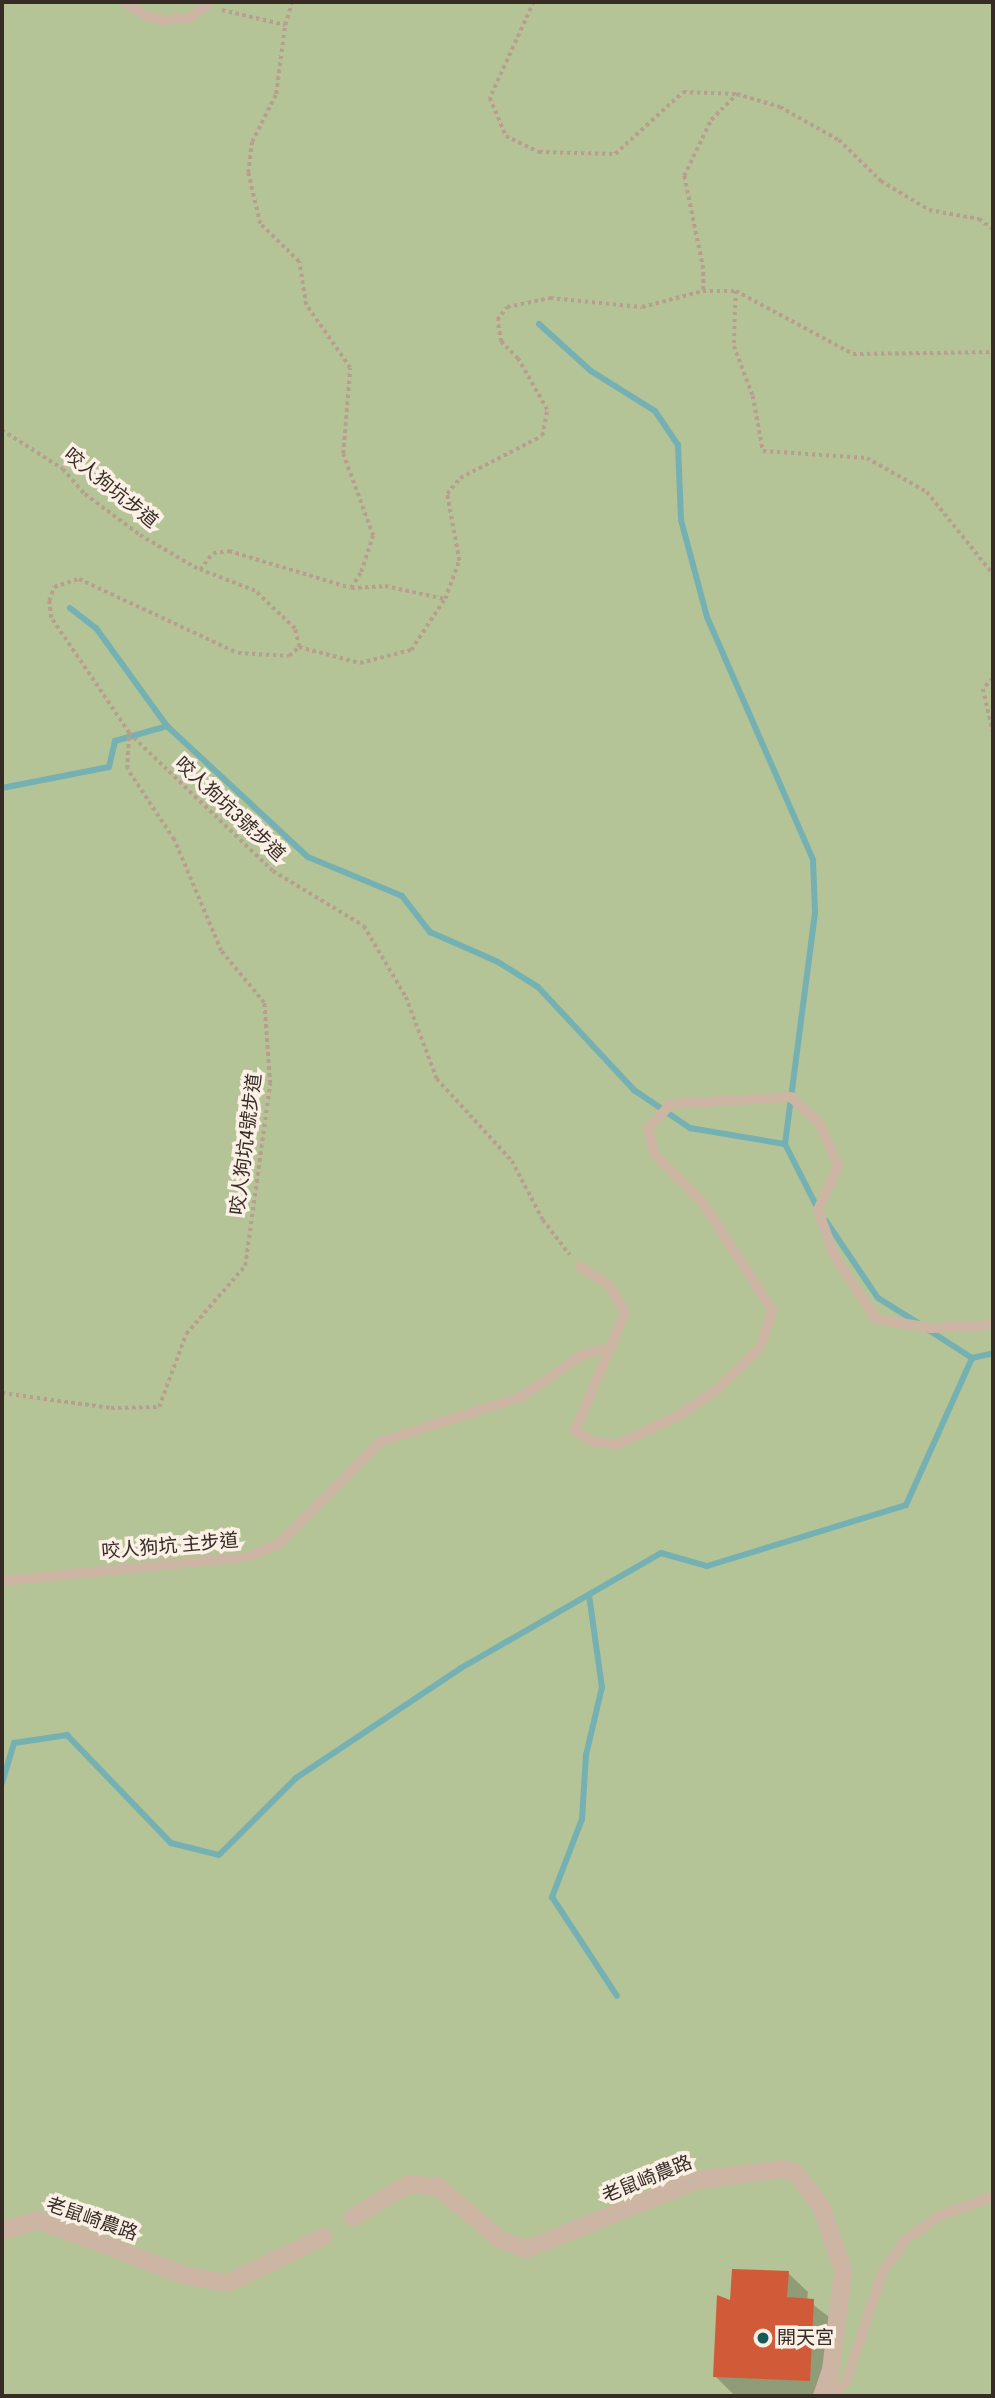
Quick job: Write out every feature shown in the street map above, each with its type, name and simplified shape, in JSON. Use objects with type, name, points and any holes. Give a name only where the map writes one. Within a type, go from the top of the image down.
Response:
[{"type":"street","name":"老鼠崎農路","points":[[353,2217],[409,2185],[438,2186],[500,2240],[527,2249],[698,2180],[783,2169],[796,2173],[821,2206],[844,2270],[831,2370],[822,2396]]},
{"type":"street","name":"老鼠崎農路","points":[[2,2231],[38,2220],[187,2276],[228,2283],[323,2237]]},
{"type":"lane","points":[[125,2],[164,20],[189,18],[206,6]]},
{"type":"lane","points":[[580,1267],[608,1284],[625,1312],[575,1431],[593,1442],[618,1444],[678,1416],[718,1389],[760,1348],[772,1310],[703,1203],[654,1154],[648,1128],[671,1104],[791,1097],[819,1123],[838,1165],[818,1210],[834,1255],[876,1318],[930,1328],[993,1325]]},
{"type":"lane","name":"咬人狗坑 主步道","points":[[2,1581],[247,1557],[279,1544],[380,1442],[521,1397],[582,1355],[611,1348]]},
{"type":"lane","points":[[832,2396],[846,2382],[882,2273],[905,2240],[939,2216],[993,2197]]},
{"type":"path","points":[[292,2],[285,25],[275,94],[252,142],[248,173],[260,225],[299,262],[306,305],[351,368],[343,454],[373,536],[351,588]]},
{"type":"path","points":[[534,2],[490,98],[506,136],[539,152],[615,154],[683,92],[737,94],[780,107],[839,140],[881,180],[929,210],[979,219],[993,229]]},
{"type":"path","points":[[206,6],[285,25]]},
{"type":"path","points":[[702,291],[703,269],[684,176],[711,120],[737,94]]},
{"type":"path","points":[[129,733],[51,618],[54,587],[64,582],[79,579],[92,584],[238,653],[289,656],[299,647],[360,663],[411,650],[445,599],[459,561],[447,494],[460,478],[542,436],[547,410],[518,359],[501,342],[497,320],[507,307],[550,298],[642,307],[702,291],[736,291],[853,354],[993,352]]},
{"type":"path","points":[[736,291],[734,346],[752,396],[762,451],[867,458],[927,492],[993,574]]},
{"type":"path","name":"咬人狗坑步道","points":[[2,430],[63,469],[85,494],[140,535],[200,570],[254,591],[295,629],[299,647]]},
{"type":"path","points":[[200,570],[213,553],[229,551],[351,588],[385,586],[445,599]]},
{"type":"path","points":[[993,679],[983,690],[993,732]]},
{"type":"path","name":"咬人狗坑3號步道","points":[[129,733],[273,871],[364,926],[406,997],[436,1079],[512,1161],[543,1220],[580,1267]]},
{"type":"path","name":"咬人狗坑4號步道","points":[[2,1393],[111,1408],[159,1407],[186,1334],[245,1266],[270,1084],[264,1003],[221,951],[174,840],[127,769],[129,733]]},
{"type":"green space","points":[[2,2],[993,2],[993,2396],[2,2396]]},
{"type":"building","name":"開天宮","points":[[732,2269],[789,2271],[787,2297],[814,2299],[810,2381],[713,2377],[717,2295],[730,2300]]},
{"type":"waterway","points":[[539,324],[591,371],[655,411],[678,445],[681,520],[707,617],[813,860],[815,913],[785,1144]]},
{"type":"waterway","points":[[70,608],[96,628],[167,726]]},
{"type":"waterway","points":[[2,788],[109,767],[115,741],[167,726],[308,857],[402,896],[430,932],[498,962],[538,987],[634,1090],[690,1128],[785,1144],[818,1209]]},
{"type":"waterway","points":[[826,1221],[878,1298],[918,1323]]},
{"type":"waterway","points":[[927,1329],[972,1358]]},
{"type":"waterway","points":[[2,1783],[14,1743],[67,1735],[171,1843],[219,1855],[296,1778],[461,1668],[661,1553],[707,1566],[906,1505],[972,1358],[993,1353]]},
{"type":"waterway","points":[[589,1595],[602,1687],[586,1755],[582,1819],[552,1897],[617,1996]]},
{"type":"place","name":"開天宮","points":[[763,2338]]}]
